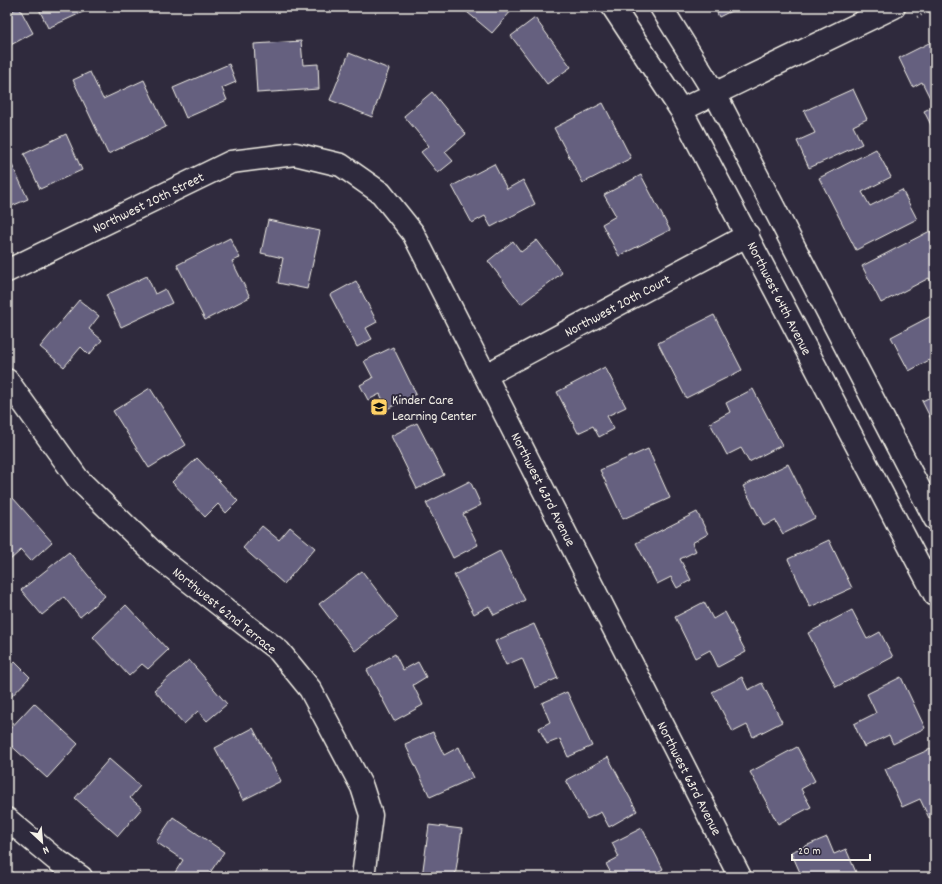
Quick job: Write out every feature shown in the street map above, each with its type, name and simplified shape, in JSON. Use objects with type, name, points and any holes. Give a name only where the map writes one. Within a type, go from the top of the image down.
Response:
[{"type":"street","name":"Northwest 64th Avenue","points":[[613,7],[681,110],[748,235],[935,595]]},
{"type":"street","points":[[661,7],[715,94],[935,519]]},
{"type":"street","points":[[681,110],[894,7]]},
{"type":"street","name":"Northwest 20th Street","points":[[7,271],[231,162],[295,154]]},
{"type":"street","name":"Northwest 63rd Avenue","points":[[295,154],[341,165],[381,193],[413,233],[740,877]]},
{"type":"street","name":"Northwest 20th Court","points":[[486,375],[748,235]]},
{"type":"street","name":"Northwest 62nd Terrace","points":[[7,380],[78,479],[157,556],[279,651],[310,689],[362,787],[371,815],[362,877]]},
{"type":"street","points":[[10,828],[81,877]]},
{"type":"building","points":[[19,7],[33,33],[7,47],[7,14]]},
{"type":"building","points":[[38,7],[94,7],[48,28]]},
{"type":"building","points":[[125,7],[136,7],[127,11]]},
{"type":"building","points":[[461,7],[509,7],[512,10],[492,33]]},
{"type":"building","points":[[714,7],[739,7],[719,17]]},
{"type":"building","points":[[535,18],[571,67],[547,84],[511,36]]},
{"type":"building","points":[[935,40],[935,129],[933,129],[924,111],[934,106],[922,82],[913,87],[899,58]]},
{"type":"building","points":[[301,41],[303,65],[318,64],[319,89],[257,93],[254,44]]},
{"type":"building","points":[[349,53],[389,69],[372,117],[330,100]]},
{"type":"building","points":[[229,64],[236,82],[222,88],[227,100],[186,118],[173,88]]},
{"type":"building","points":[[90,72],[103,99],[144,80],[166,127],[108,154],[73,80]]},
{"type":"building","points":[[853,89],[867,119],[853,126],[862,144],[809,168],[797,141],[815,133],[804,111]]},
{"type":"building","points":[[432,92],[466,134],[445,152],[453,161],[438,173],[421,152],[429,146],[404,116]]},
{"type":"building","points":[[603,103],[631,158],[583,183],[554,128]]},
{"type":"building","points":[[66,134],[82,170],[40,189],[24,154]]},
{"type":"building","points":[[876,149],[891,177],[862,192],[870,206],[902,190],[917,219],[856,250],[819,178]]},
{"type":"building","points":[[494,164],[507,189],[523,180],[535,204],[491,227],[485,216],[472,223],[452,186]]},
{"type":"building","points":[[12,165],[28,199],[7,208],[7,168]]},
{"type":"building","points":[[641,175],[670,230],[619,256],[602,224],[616,216],[604,195]]},
{"type":"building","points":[[268,220],[320,231],[307,289],[278,283],[283,258],[261,253]]},
{"type":"building","points":[[930,231],[935,240],[935,290],[929,278],[881,303],[862,266]]},
{"type":"building","points":[[230,238],[240,258],[232,261],[250,297],[205,320],[177,265]]},
{"type":"building","points":[[537,240],[562,273],[521,304],[488,261],[513,241],[521,252]]},
{"type":"building","points":[[147,276],[155,294],[165,289],[172,303],[121,327],[106,295]]},
{"type":"building","points":[[356,281],[377,322],[366,328],[372,339],[357,347],[330,295]]},
{"type":"building","points":[[79,300],[99,316],[89,329],[102,340],[89,355],[81,347],[64,367],[40,347]]},
{"type":"building","points":[[935,314],[935,357],[909,371],[891,337]]},
{"type":"building","points":[[714,315],[742,370],[686,398],[658,343]]},
{"type":"building","points":[[393,347],[416,394],[387,409],[380,394],[368,400],[360,385],[373,378],[364,361]]},
{"type":"building","points":[[605,367],[626,407],[607,416],[614,429],[599,437],[593,426],[578,433],[557,392]]},
{"type":"building","points":[[150,388],[186,445],[149,468],[113,411]]},
{"type":"building","points":[[753,389],[782,445],[749,462],[741,448],[727,455],[710,423],[730,412],[726,403]]},
{"type":"building","points":[[935,395],[935,427],[922,401]]},
{"type":"building","points":[[417,423],[444,475],[417,489],[391,436]]},
{"type":"building","points":[[648,449],[670,498],[623,519],[600,470]]},
{"type":"building","points":[[197,458],[238,501],[226,513],[218,504],[205,517],[172,482]]},
{"type":"building","points":[[788,464],[815,518],[783,534],[775,520],[764,526],[743,486]]},
{"type":"building","points":[[470,481],[481,505],[463,514],[478,545],[453,558],[426,503]]},
{"type":"building","points":[[13,498],[52,542],[31,561],[21,550],[9,561],[7,559],[7,503]]},
{"type":"building","points":[[697,512],[708,534],[692,543],[696,551],[680,559],[691,580],[677,588],[671,577],[657,584],[636,543]]},
{"type":"building","points":[[262,526],[279,540],[290,527],[315,548],[284,584],[243,548]]},
{"type":"building","points":[[829,540],[852,588],[810,607],[788,559]]},
{"type":"building","points":[[500,551],[525,600],[494,615],[489,606],[474,614],[454,575]]},
{"type":"building","points":[[69,552],[105,596],[80,617],[64,597],[42,615],[21,590]]},
{"type":"building","points":[[362,571],[398,618],[355,651],[319,604]]},
{"type":"building","points":[[704,602],[713,619],[725,612],[746,652],[718,667],[710,650],[695,658],[675,617]]},
{"type":"building","points":[[126,605],[168,650],[148,669],[142,664],[129,676],[93,637]]},
{"type":"building","points":[[852,610],[867,639],[880,632],[893,657],[836,687],[808,633]]},
{"type":"building","points":[[534,624],[558,678],[535,688],[522,658],[506,665],[495,641]]},
{"type":"building","points":[[395,654],[403,670],[418,662],[426,677],[413,685],[423,705],[394,721],[367,670]]},
{"type":"building","points":[[189,660],[227,704],[207,721],[198,711],[184,724],[154,690]]},
{"type":"building","points":[[15,662],[30,677],[7,701],[7,670]]},
{"type":"building","points":[[742,677],[748,690],[762,683],[782,722],[753,737],[747,725],[733,732],[712,692]]},
{"type":"building","points":[[901,677],[925,728],[893,744],[889,735],[864,747],[854,724],[876,713],[867,694]]},
{"type":"building","points":[[567,692],[592,746],[568,757],[560,739],[547,744],[539,728],[550,722],[542,703]]},
{"type":"building","points":[[34,703],[78,744],[47,778],[7,742],[7,732]]},
{"type":"building","points":[[253,728],[281,781],[243,800],[215,748]]},
{"type":"building","points":[[433,732],[444,755],[459,747],[473,778],[430,797],[405,744]]},
{"type":"building","points":[[797,747],[815,781],[801,789],[811,807],[778,824],[750,772]]},
{"type":"building","points":[[935,747],[935,815],[929,818],[920,799],[902,807],[885,769]]},
{"type":"building","points":[[608,757],[637,811],[609,827],[601,812],[587,819],[566,780]]},
{"type":"building","points":[[109,759],[140,786],[130,798],[142,808],[118,836],[75,798]]},
{"type":"building","points":[[173,817],[224,852],[207,877],[179,877],[174,874],[183,860],[156,842]]},
{"type":"building","points":[[429,825],[462,829],[455,877],[422,877]]},
{"type":"building","points":[[642,828],[663,869],[648,877],[613,877],[606,864],[619,857],[612,843]]},
{"type":"building","points":[[827,837],[834,854],[846,849],[858,877],[802,877],[791,852]]},
{"type":"place","name":"Kinder Care Learning Center","points":[[379,407]]}]
